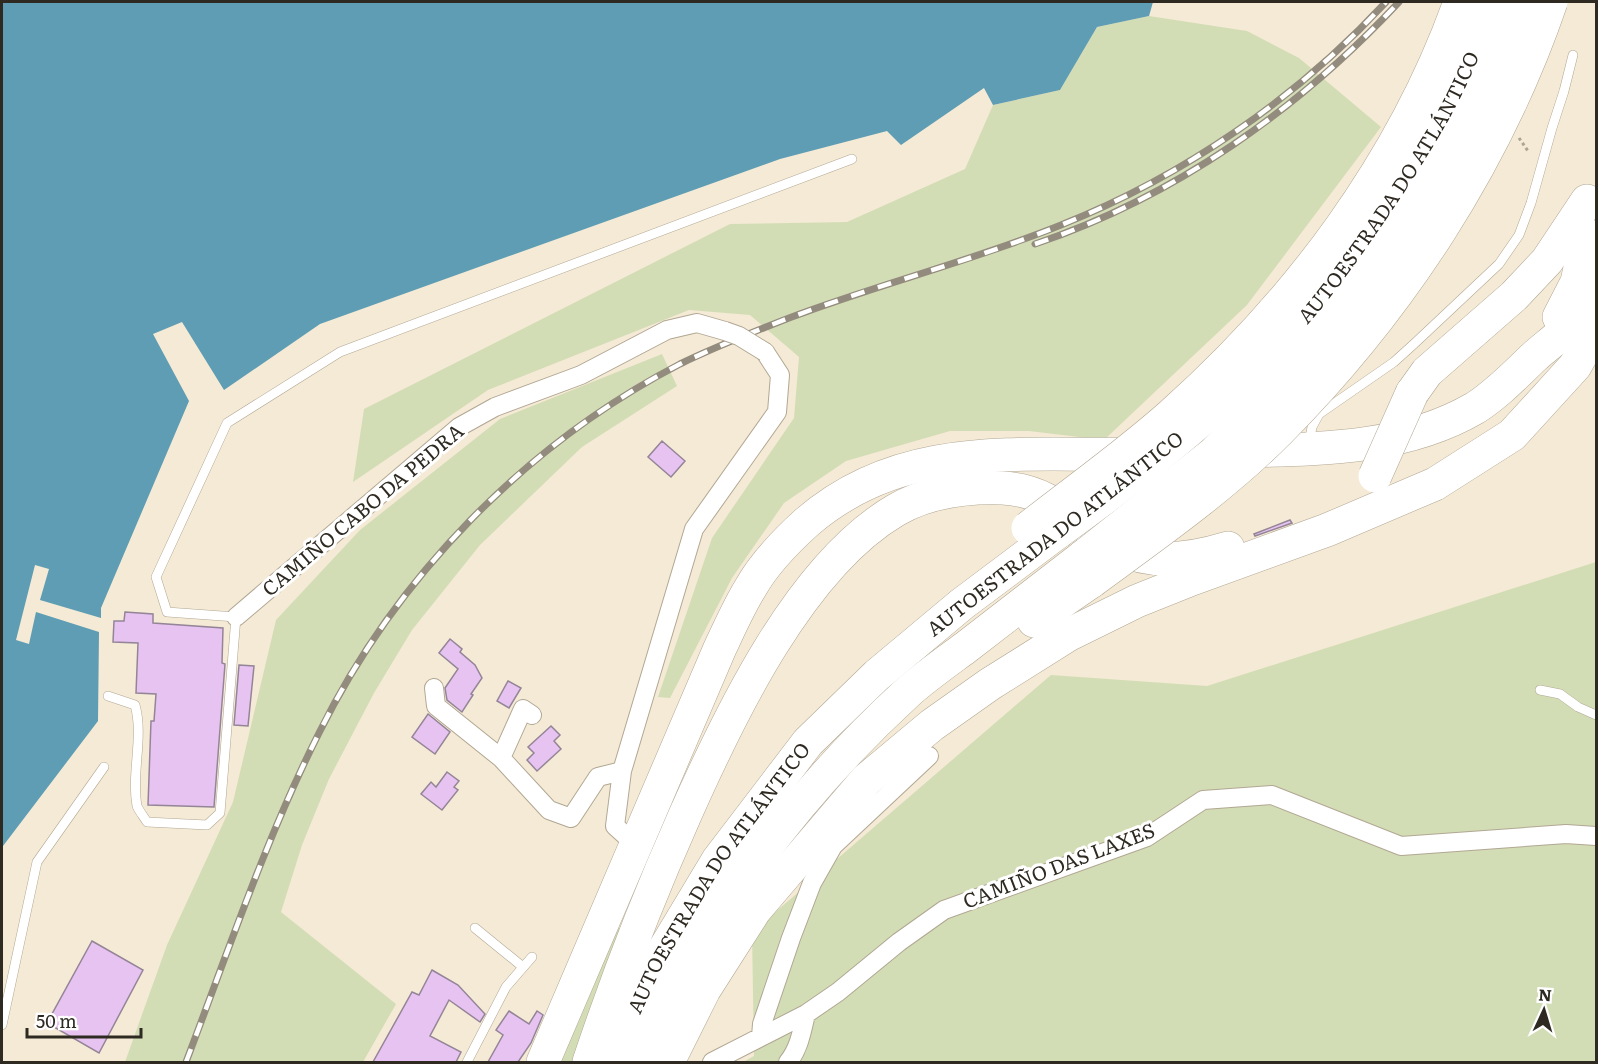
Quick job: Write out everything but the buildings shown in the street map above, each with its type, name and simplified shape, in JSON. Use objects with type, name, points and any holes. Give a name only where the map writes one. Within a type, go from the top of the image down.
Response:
[{"type":"highway","points":[[1043,530],[1170,416],[1225,363],[1289,295],[1352,214],[1412,113],[1447,37],[1460,2]]},
{"type":"highway","name":"AUTOESTRADA DO ATLÁNTICO","points":[[611,1062],[656,963],[718,860],[808,742],[877,675],[962,604],[1043,530],[1123,485],[1194,427],[1279,346],[1332,285],[1398,190],[1441,119],[1494,2]]},
{"type":"highway","name":"AUTOESTRADA DO ATLÁNTICO","points":[[653,1059],[687,969],[705,937],[729,900],[820,780],[909,691],[1088,569],[1213,454],[1327,338],[1407,228],[1443,172],[1485,88],[1519,2]]},
{"type":"highway","points":[[1088,569],[1195,505],[1279,431],[1366,333],[1408,279],[1488,151],[1533,53],[1551,2]]},
{"type":"highway","points":[[1533,359],[1556,324],[1577,282],[1592,242],[1584,217],[1592,193]]},
{"type":"highway","points":[[589,1062],[610,997],[650,892],[708,763],[742,697],[784,626],[823,574],[872,526],[898,509],[938,494],[973,488],[1007,488],[1027,492],[1054,503],[1122,550],[1157,559],[1201,556],[1274,534],[1342,507],[1375,476],[1412,393],[1427,372],[1514,296],[1547,261],[1592,193]]},
{"type":"highway","points":[[542,1062],[637,846],[720,648],[752,585],[781,547],[795,533],[842,496],[883,475],[909,467],[959,458],[1308,449],[1384,441],[1434,427],[1475,407],[1515,377],[1568,327],[1596,290]]},
{"type":"highway","points":[[653,1059],[704,990],[755,910],[866,780],[932,725],[990,684],[1068,635],[1137,601],[1327,530],[1435,484],[1512,435],[1575,366],[1596,329]]},
{"type":"street","name":"CAMIÑO CABO DA PEDRA","points":[[236,617],[459,427],[495,407],[580,375],[667,330],[697,323],[739,336],[765,352],[780,375],[777,412],[694,529],[622,771],[615,826],[637,846]]},
{"type":"street","points":[[434,688],[436,706],[501,758],[549,810],[571,818],[598,777],[622,771]]},
{"type":"street","points":[[501,758],[524,709],[532,715]]},
{"type":"street","points":[[761,1037],[762,1024],[791,938],[812,884],[833,846],[929,756]]},
{"type":"street","name":"CAMIÑO DAS LAXES","points":[[712,1062],[806,1014],[944,910],[1147,837],[1203,800],[1272,795],[1401,846],[1566,834],[1596,836]]},
{"type":"street","points":[[788,1062],[793,1057],[806,1014]]},
{"type":"lane","points":[[1308,449],[1312,427],[1319,414],[1394,362],[1499,264],[1519,235],[1531,203],[1573,55]]},
{"type":"lane","points":[[108,696],[135,705],[138,714],[136,763],[138,808],[147,822],[207,825],[220,813],[236,617],[167,612],[156,577],[226,423],[340,352],[852,159]]},
{"type":"lane","points":[[1540,690],[1560,694],[1578,707],[1596,715]]},
{"type":"lane","points":[[2,1025],[37,862],[104,767]]},
{"type":"lane","points":[[475,928],[523,967]]},
{"type":"lane","points":[[467,1062],[506,987],[532,957]]},
{"type":"green space","points":[[1149,16],[1247,31],[1299,58],[1381,127],[1247,305],[1104,440],[1029,431],[950,431],[846,461],[784,503],[732,578],[670,698],[658,697],[712,538],[794,418],[799,357],[750,315],[689,310],[488,390],[353,482],[364,409],[730,224],[847,222],[965,169],[993,105],[1060,90],[1097,27]]},
{"type":"green space","points":[[662,354],[677,386],[582,447],[480,545],[412,630],[374,693],[329,779],[302,845],[281,912],[396,1004],[363,1062],[125,1062],[167,945],[233,802],[276,620],[360,530],[500,419]]},
{"type":"green space","points":[[1596,562],[1596,1062],[743,1062],[754,1056],[752,932],[1051,675],[1207,686]]},
{"type":"green space","points":[[618,928],[624,930],[577,1062],[559,1062],[578,1023]]},
{"type":"water","points":[[2,2],[1153,2],[1149,16],[1097,27],[1060,90],[993,105],[984,88],[901,145],[887,131],[780,159],[320,324],[224,390],[182,322],[153,334],[189,401],[101,608],[101,618],[40,600],[49,569],[35,565],[16,640],[29,644],[36,612],[99,632],[98,721],[3,846],[2,853]]},
{"type":"railway","points":[[186,1062],[248,896],[282,813],[319,733],[350,676],[386,621],[426,569],[471,520],[518,475],[569,433],[623,396],[693,358],[789,318],[1027,238],[1107,205],[1151,183],[1236,131],[1276,102],[1352,37],[1386,2]]},
{"type":"railway","points":[[1035,244],[1137,201],[1232,146],[1320,78],[1399,2]]}]
